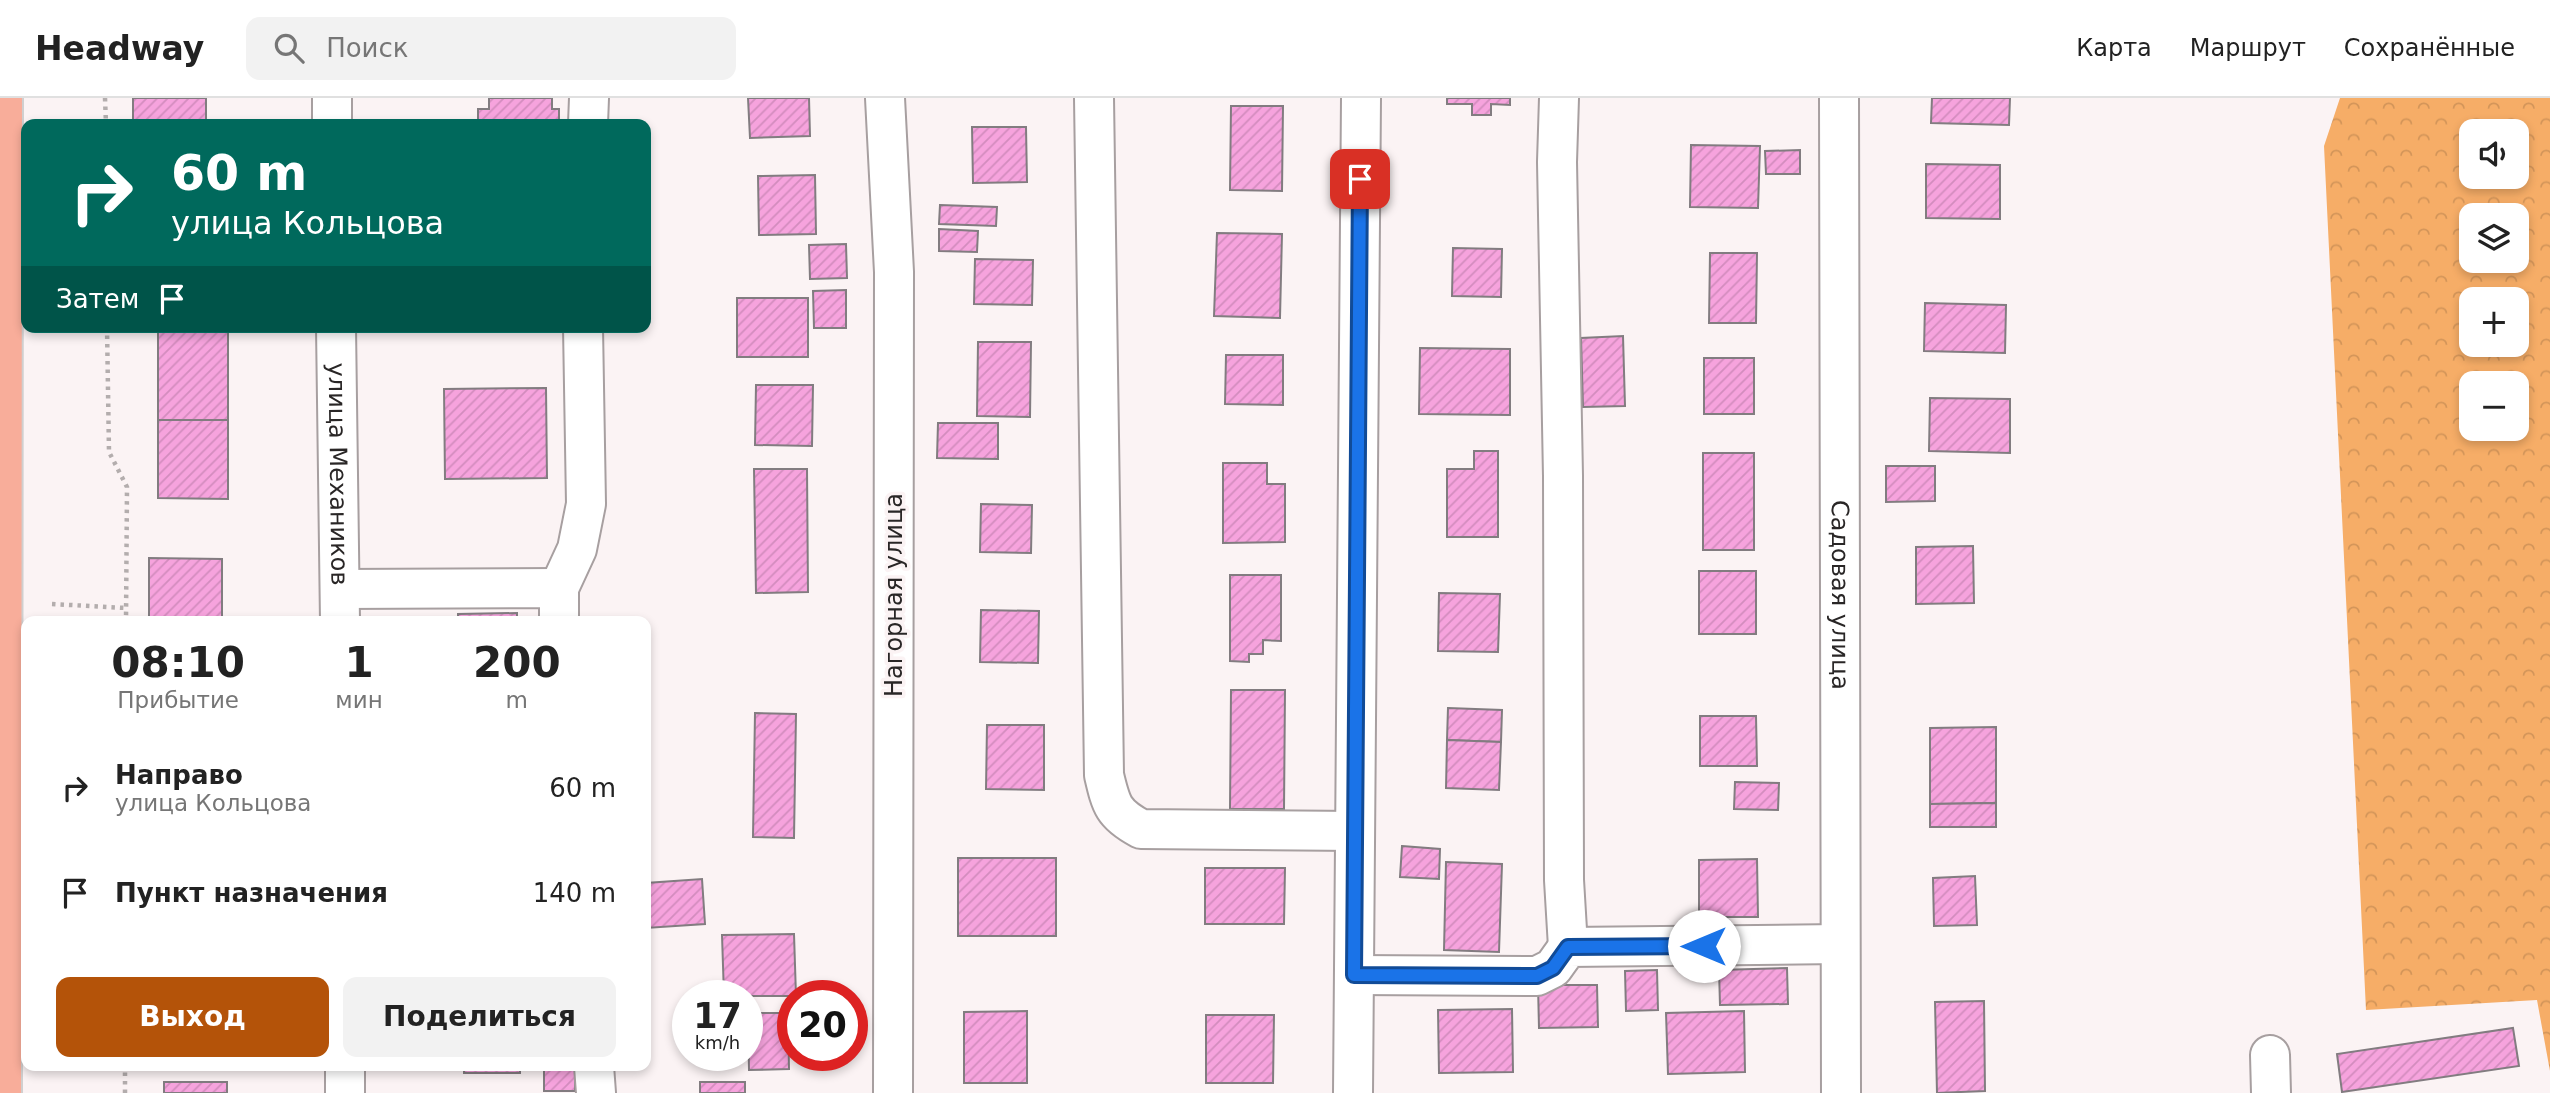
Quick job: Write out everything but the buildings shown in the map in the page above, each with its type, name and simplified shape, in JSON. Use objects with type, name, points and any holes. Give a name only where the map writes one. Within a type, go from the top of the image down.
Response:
[{"type":"main road","points":[[2,98],[2,1093]]},
{"type":"street","points":[[332,98],[332,119]]},
{"type":"street","points":[[589,98],[589,119]]},
{"type":"street","name":"Нагорная улица","points":[[886,98],[894,272],[893,1093]]},
{"type":"street","points":[[1094,98],[1104,775],[1110,803],[1122,818],[1141,829],[1355,831]]},
{"type":"street","points":[[1353,1093],[1361,98]]},
{"type":"street","points":[[1354,975],[1537,976],[1553,968],[1568,947],[1564,880],[1563,476],[1557,162],[1559,98]]},
{"type":"street","name":"Садовая улица","points":[[1839,98],[1841,1093]]},
{"type":"street","name":"улица Механиков","points":[[336,333],[340,605]]},
{"type":"street","points":[[340,605],[559,605],[577,549],[586,504],[583,333]]},
{"type":"street","points":[[1568,947],[1840,944]]},
{"type":"street","points":[[2270,1055],[2271,1093]]},
{"type":"street","points":[[345,1071],[345,1093]]},
{"type":"street","points":[[594,1071],[596,1093]]},
{"type":"path","points":[[106,98],[106,119]]},
{"type":"path","points":[[107,333],[108,453],[127,487],[126,616]]},
{"type":"path","points":[[52,604],[126,608]]},
{"type":"path","points":[[125,1071],[125,1093]]},
{"type":"green space","points":[[2340,98],[2550,98],[2550,1071],[2537,1000],[2366,1010],[2324,146]]},
{"type":"route","points":[[1360,179],[1354,975],[1537,976],[1553,968],[1568,947],[1704,946]]}]
